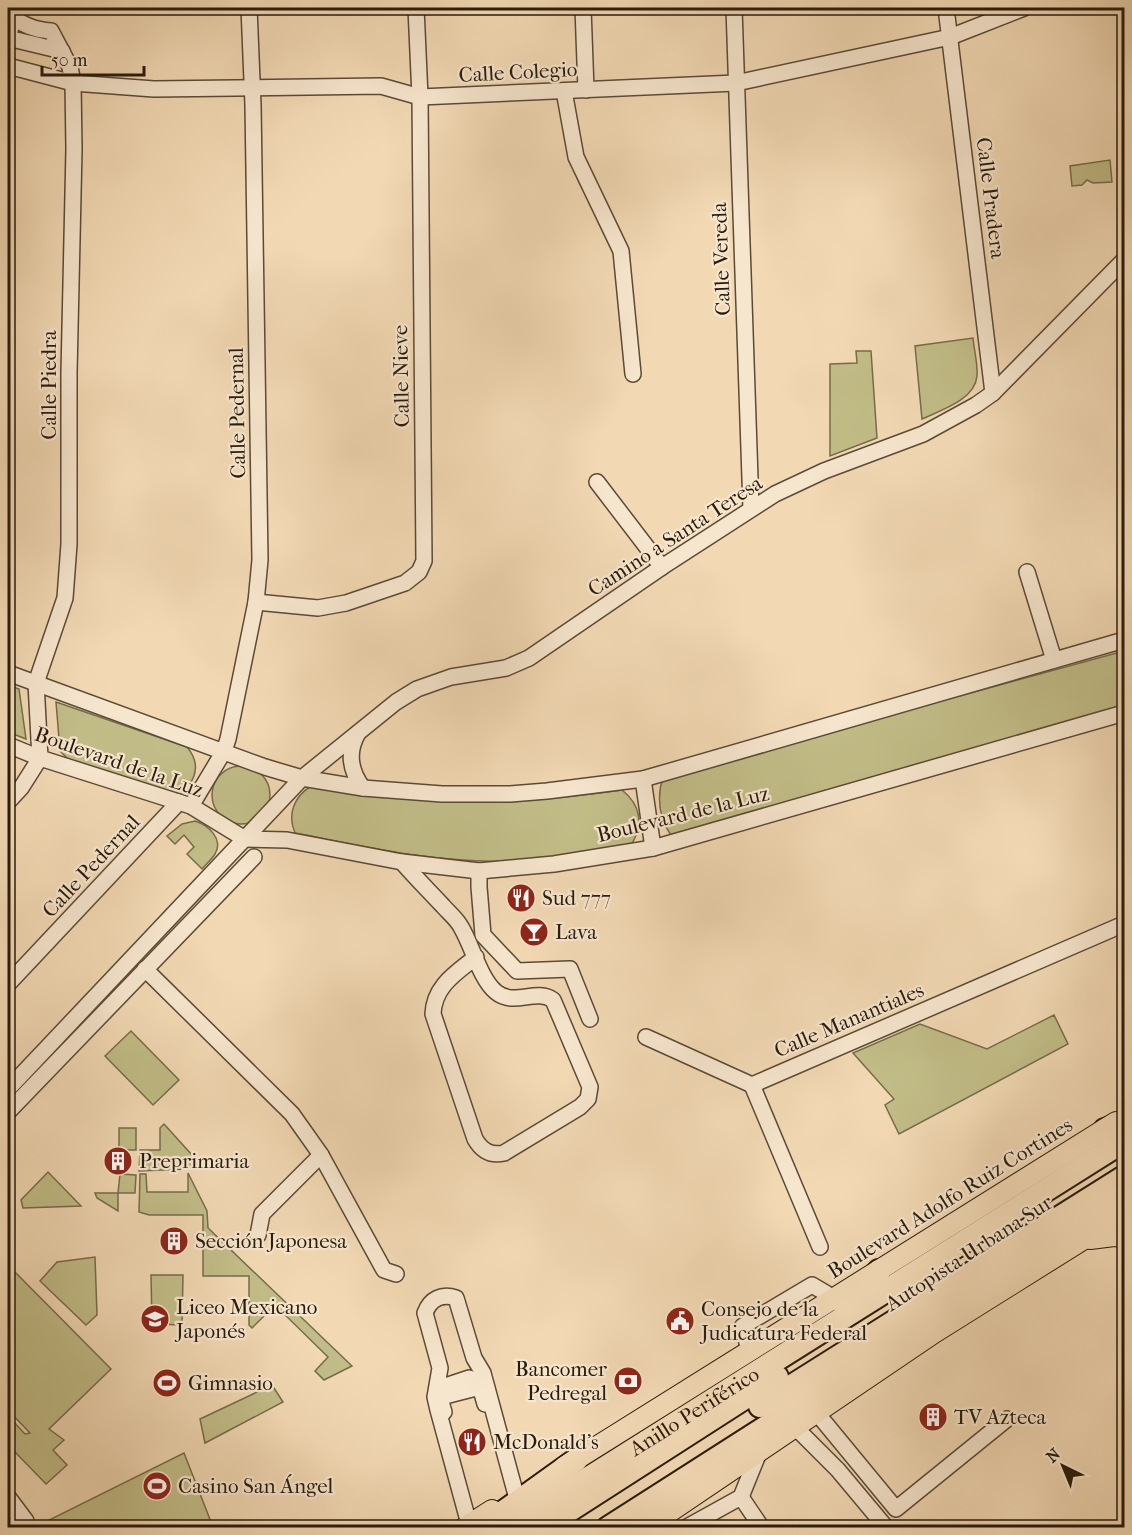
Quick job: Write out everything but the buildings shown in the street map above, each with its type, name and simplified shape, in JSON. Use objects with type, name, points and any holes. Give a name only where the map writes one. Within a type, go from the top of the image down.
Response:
[{"type":"highway","name":"Anillo Periférico","points":[[509,1527],[824,1330],[1118,1131]]},
{"type":"highway","name":"Autopista Urbana Sur","points":[[542,1527],[1125,1154]]},
{"type":"highway","name":"Autopista Urbana Sur","points":[[569,1527],[1125,1177]]},
{"type":"highway","points":[[608,1527],[1125,1198]]},
{"type":"highway","points":[[824,1330],[879,1271]]},
{"type":"highway","points":[[474,1526],[576,1460]]},
{"type":"highway","points":[[474,1526],[568,1488]]},
{"type":"main road","name":"Boulevard Adolfo Ruiz Cortines","points":[[474,1526],[516,1495],[576,1460],[834,1298],[1118,1131],[1125,1117]]},
{"type":"main road","points":[[654,1527],[686,1500],[934,1333],[1125,1214]]},
{"type":"main road","points":[[1082,1240],[1125,1237]]},
{"type":"street","name":"Calle Pedernal","points":[[8,984],[185,804],[224,751],[228,739],[256,602],[260,550],[249,8]]},
{"type":"street","name":"Calle Nieve","points":[[256,602],[318,608],[346,603],[405,583],[418,572],[424,561],[420,97],[416,8]]},
{"type":"street","points":[[583,8],[586,90]]},
{"type":"street","name":"Calle Vereda","points":[[734,8],[751,508]]},
{"type":"street","name":"Calle Pradera","points":[[946,8],[993,393]]},
{"type":"street","name":"Calle Colegio","points":[[8,66],[73,83],[154,89],[381,87],[420,97],[736,83],[950,37],[1024,8]]},
{"type":"street","name":"Calle Piedra","points":[[11,16],[9,33],[12,39],[62,51],[70,67],[73,83],[69,544],[65,598],[36,683]]},
{"type":"street","points":[[564,91],[576,157],[621,251],[633,374]]},
{"type":"street","name":"Camino a Santa Teresa","points":[[13,1091],[71,1023],[302,778],[358,731],[406,695],[428,684],[451,677],[506,668],[529,658],[751,508],[824,471],[923,434],[957,416],[993,393],[1125,260]]},
{"type":"street","points":[[597,482],[662,567]]},
{"type":"street","points":[[1027,572],[1054,660]]},
{"type":"street","name":"Boulevard de la Luz","points":[[8,673],[265,767],[302,778],[363,788],[442,794],[501,794],[548,791],[643,779],[1125,640]]},
{"type":"street","points":[[8,802],[21,788],[40,758],[36,683]]},
{"type":"street","name":"Boulevard de la Luz","points":[[8,745],[40,758],[185,804],[245,839],[287,840],[317,844],[402,862],[479,871],[554,864],[653,848],[1125,713]]},
{"type":"street","points":[[358,731],[351,758],[354,774],[363,788]]},
{"type":"street","points":[[643,779],[653,848]]},
{"type":"street","points":[[8,1112],[13,1091],[77,1039],[254,857]]},
{"type":"street","points":[[402,862],[460,925],[476,957],[490,986],[501,995],[515,999],[542,995],[553,1000],[590,1088],[588,1099],[580,1107],[504,1153],[498,1154],[486,1151],[475,1139],[433,1014],[435,1000],[442,985],[476,957]]},
{"type":"street","points":[[479,871],[483,935],[517,971],[570,969],[590,1019]]},
{"type":"street","name":"Calle Manantiales","points":[[752,1085],[1125,924]]},
{"type":"street","points":[[145,969],[292,1114],[321,1155],[384,1270],[396,1274]]},
{"type":"street","points":[[71,1023],[78,1032],[77,1039]]},
{"type":"street","points":[[646,1037],[752,1085],[820,1247]]},
{"type":"street","points":[[258,1235],[262,1214],[321,1155]]},
{"type":"street","points":[[474,1526],[435,1396],[440,1368],[425,1313],[429,1304],[438,1298],[450,1296],[456,1298],[474,1358],[483,1373],[516,1495]]},
{"type":"street","points":[[440,1368],[449,1372],[460,1372],[466,1369],[474,1358]]},
{"type":"street","points":[[444,1432],[446,1421],[441,1402],[447,1395],[476,1388],[482,1392],[492,1427],[500,1439]]},
{"type":"street","points":[[816,1412],[896,1509],[1007,1419]]},
{"type":"street","points":[[795,1427],[838,1470],[884,1525]]},
{"type":"street","points":[[685,1527],[741,1497],[760,1450]]},
{"type":"street","points":[[8,1497],[26,1521],[20,1527]]},
{"type":"street","points":[[741,1497],[762,1527]]},
{"type":"shaded area","points":[[1110,160],[1112,182],[1093,183],[1087,180],[1082,185],[1072,186],[1070,166]]},
{"type":"shaded area","points":[[973,338],[977,376],[970,392],[956,403],[922,419],[915,346]]},
{"type":"shaded area","points":[[856,351],[871,351],[877,438],[830,456],[830,364],[857,363]]},
{"type":"shaded area","points":[[1124,651],[1124,707],[672,837],[664,823],[659,801],[663,777]]},
{"type":"shaded area","points":[[8,685],[19,689],[26,739],[8,732]]},
{"type":"shaded area","points":[[56,702],[187,747],[195,762],[191,782],[171,794],[75,766],[60,751]]},
{"type":"shaded area","points":[[235,766],[247,766],[262,774],[270,789],[270,801],[262,816],[247,824],[235,824],[220,816],[212,801],[212,789],[220,774]]},
{"type":"shaded area","points":[[311,786],[470,802],[535,800],[622,790],[637,809],[639,823],[631,845],[520,860],[451,859],[373,848],[295,833],[292,813],[296,801]]},
{"type":"shaded area","points":[[195,821],[209,829],[218,843],[215,854],[202,869],[187,854],[194,847],[184,835],[175,844],[167,836],[182,824]]},
{"type":"shaded area","points":[[1054,1015],[1068,1044],[899,1134],[885,1105],[894,1099],[853,1053],[920,1024],[987,1049]]},
{"type":"shaded area","points":[[131,1031],[179,1080],[153,1105],[105,1056]]},
{"type":"shaded area","points":[[164,1124],[201,1165],[188,1169],[139,1171],[140,1150],[160,1150],[160,1128]]},
{"type":"shaded area","points":[[119,1128],[136,1128],[136,1150],[119,1150]]},
{"type":"shaded area","points":[[48,1172],[81,1206],[23,1208],[21,1200]]},
{"type":"shaded area","points":[[188,1173],[207,1211],[208,1228],[352,1366],[324,1380],[315,1371],[328,1357],[275,1305],[252,1328],[249,1325],[249,1276],[203,1276],[203,1215],[149,1215],[139,1212],[140,1174],[146,1174],[147,1192],[188,1192]]},
{"type":"shaded area","points":[[120,1174],[136,1175],[135,1193],[118,1193]]},
{"type":"shaded area","points":[[95,1193],[118,1193],[118,1211],[97,1198]]},
{"type":"shaded area","points":[[95,1257],[97,1315],[86,1325],[40,1281],[57,1262]]},
{"type":"shaded area","points":[[8,1265],[111,1369],[49,1429],[64,1440],[53,1450],[67,1465],[46,1484],[15,1452],[8,1439],[8,1416],[25,1434],[30,1433],[8,1410]]},
{"type":"shaded area","points":[[151,1275],[183,1275],[182,1325],[152,1324]]},
{"type":"shaded area","points":[[272,1385],[283,1402],[205,1443],[200,1419]]},
{"type":"shaded area","name":"Casino San Ángel","points":[[184,1453],[213,1527],[39,1527],[43,1523]]},
{"type":"place","name":"Sud 777","points":[[521,898]]},
{"type":"place","name":"Lava","points":[[534,932]]},
{"type":"place","name":"Preprimaria","points":[[118,1161]]},
{"type":"place","name":"Sección Japonesa","points":[[174,1241]]},
{"type":"place","name":"Liceo Mexicano Japonés","points":[[155,1319]]},
{"type":"place","name":"Consejo de la Judicatura Federal","points":[[680,1321]]},
{"type":"place","name":"Bancomer Pedregal","points":[[628,1381]]},
{"type":"place","name":"Gimnasio","points":[[167,1383]]},
{"type":"place","name":"TV Azteca","points":[[933,1417]]},
{"type":"place","name":"McDonald's","points":[[472,1442]]},
{"type":"place","name":"Casino San Ángel","points":[[157,1486]]}]
